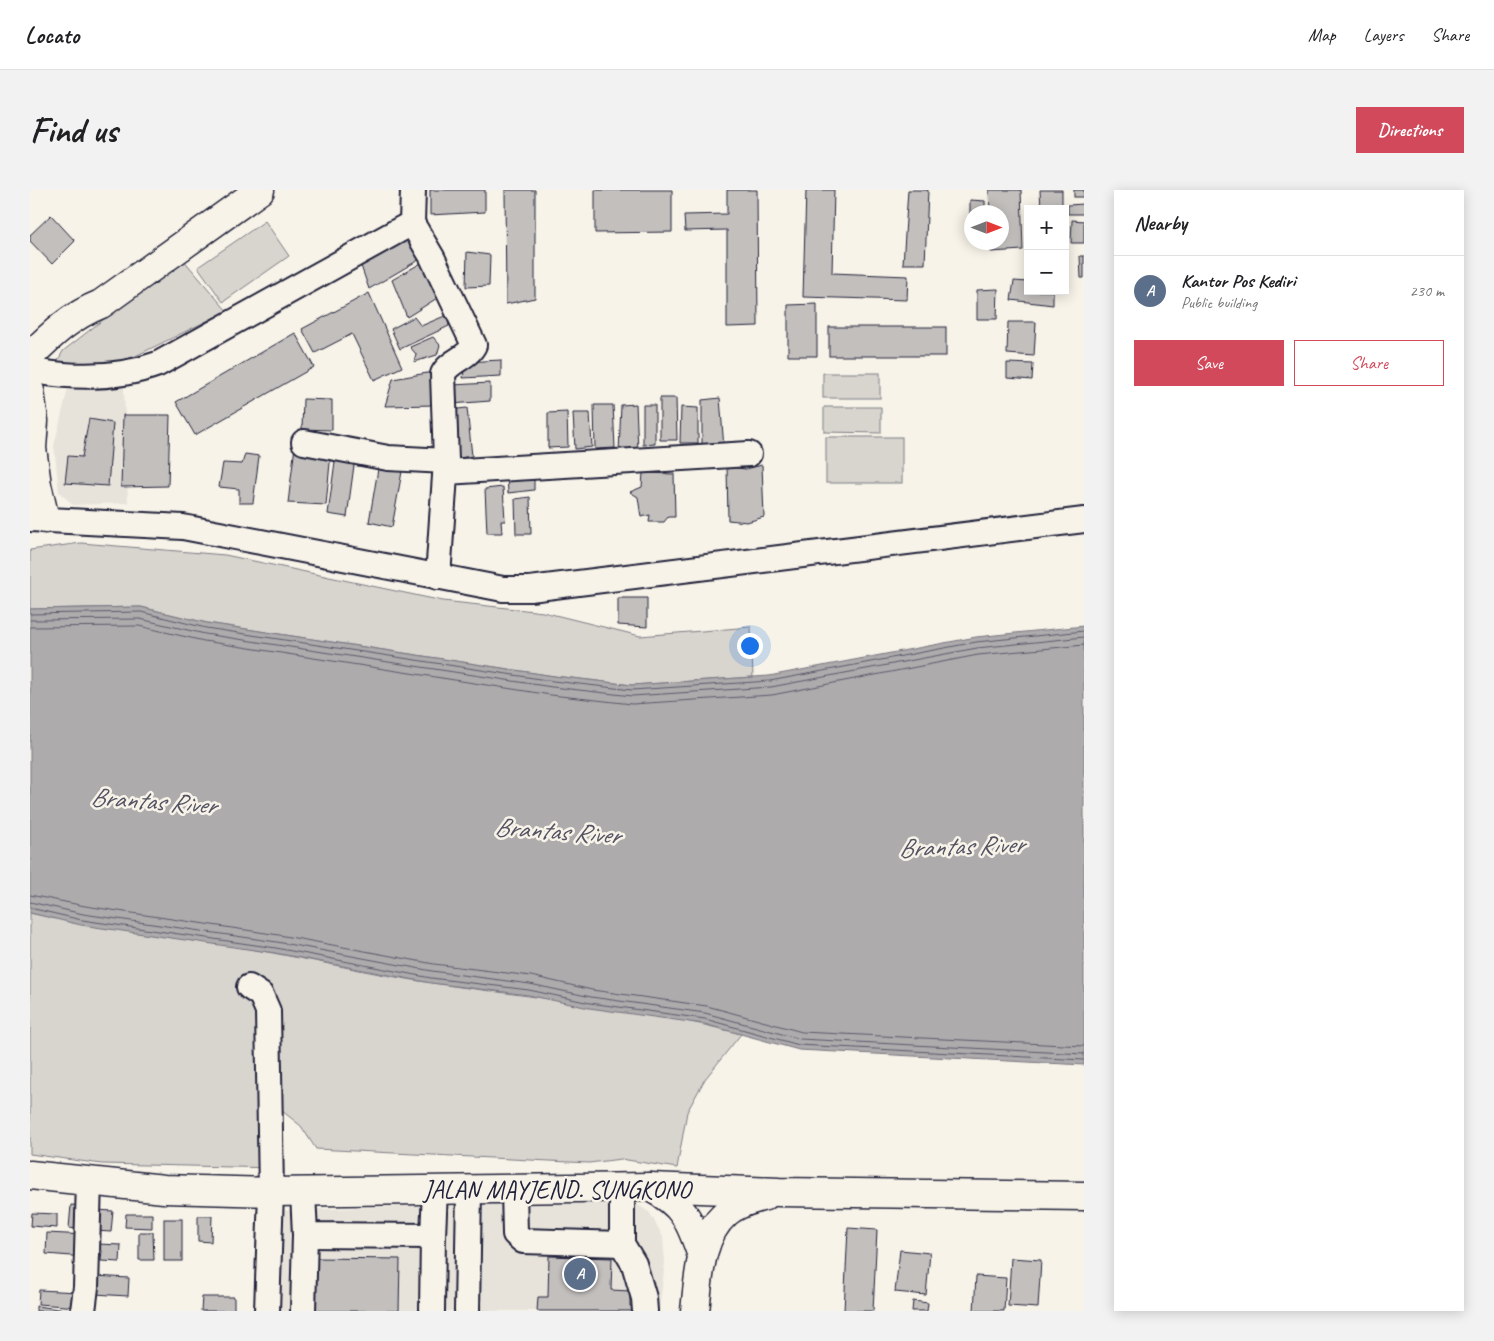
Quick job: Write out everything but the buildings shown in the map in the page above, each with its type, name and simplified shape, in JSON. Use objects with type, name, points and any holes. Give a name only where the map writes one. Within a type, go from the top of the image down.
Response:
[{"type":"main road","points":[[38,519],[37,485],[32,448],[34,421],[32,378],[90,321],[100,304],[260,190]]},
{"type":"main road","name":"JALAN MAYJEND. SUNGKONO","points":[[30,1175],[164,1189],[272,1192],[650,1187],[779,1192],[1084,1196]]},
{"type":"main road","points":[[650,1187],[670,1198],[684,1212],[702,1256]]},
{"type":"main road","points":[[695,1311],[702,1256],[712,1231],[726,1213],[744,1202],[779,1192]]},
{"type":"street","points":[[413,190],[412,223],[432,257],[474,345],[471,350],[448,367],[443,374],[446,466],[438,578]]},
{"type":"street","points":[[32,378],[97,376],[146,369],[412,223]]},
{"type":"street","points":[[304,442],[388,458],[446,466],[748,454]]},
{"type":"street","points":[[38,519],[184,527],[503,590],[530,589],[1084,520]]},
{"type":"street","points":[[249,987],[261,995],[268,1011],[272,1192],[267,1311]]},
{"type":"street","points":[[83,1311],[86,1286],[90,1181]]},
{"type":"street","points":[[622,1187],[622,1244],[634,1264],[644,1298],[645,1311]]},
{"type":"street","points":[[514,1189],[515,1234],[522,1241],[622,1244]]},
{"type":"street","points":[[432,1311],[435,1190]]},
{"type":"street","points":[[466,1311],[469,1190]]},
{"type":"street","points":[[303,1311],[304,1192]]},
{"type":"street","points":[[305,1235],[433,1236]]},
{"type":"shaded area","points":[[265,221],[289,256],[223,302],[198,267]]},
{"type":"shaded area","points":[[182,258],[227,311],[101,373],[54,368],[63,351]]},
{"type":"shaded area","points":[[823,373],[880,373],[880,398],[823,398]]},
{"type":"shaded area","points":[[68,388],[124,388],[128,503],[73,505],[59,492],[54,446]]},
{"type":"shaded area","points":[[824,407],[881,407],[881,433],[824,432]]},
{"type":"shaded area","points":[[826,437],[902,437],[902,483],[826,483]]},
{"type":"shaded area","points":[[81,543],[225,555],[443,601],[543,612],[640,636],[751,627],[753,677],[632,685],[554,676],[207,623],[141,607],[30,609],[30,550]]},
{"type":"shaded area","points":[[30,913],[112,929],[273,953],[409,979],[626,1010],[741,1034],[705,1079],[687,1112],[677,1168],[621,1159],[589,1163],[316,1149],[301,1126],[281,1110],[283,1140],[276,1168],[102,1164],[30,1154]]},
{"type":"shaded area","points":[[592,1198],[631,1200],[650,1213],[663,1237],[665,1263],[659,1311],[276,1311],[278,1211]]},
{"type":"water","name":"Brantas River","points":[[141,607],[207,623],[554,676],[632,685],[769,676],[976,637],[1084,626],[1084,1065],[799,1050],[704,1024],[589,1008],[528,995],[431,983],[275,953],[81,925],[30,913],[30,609]]},
{"type":"place","name":"Kantor Pos Kediri","points":[[580,1274]]}]
